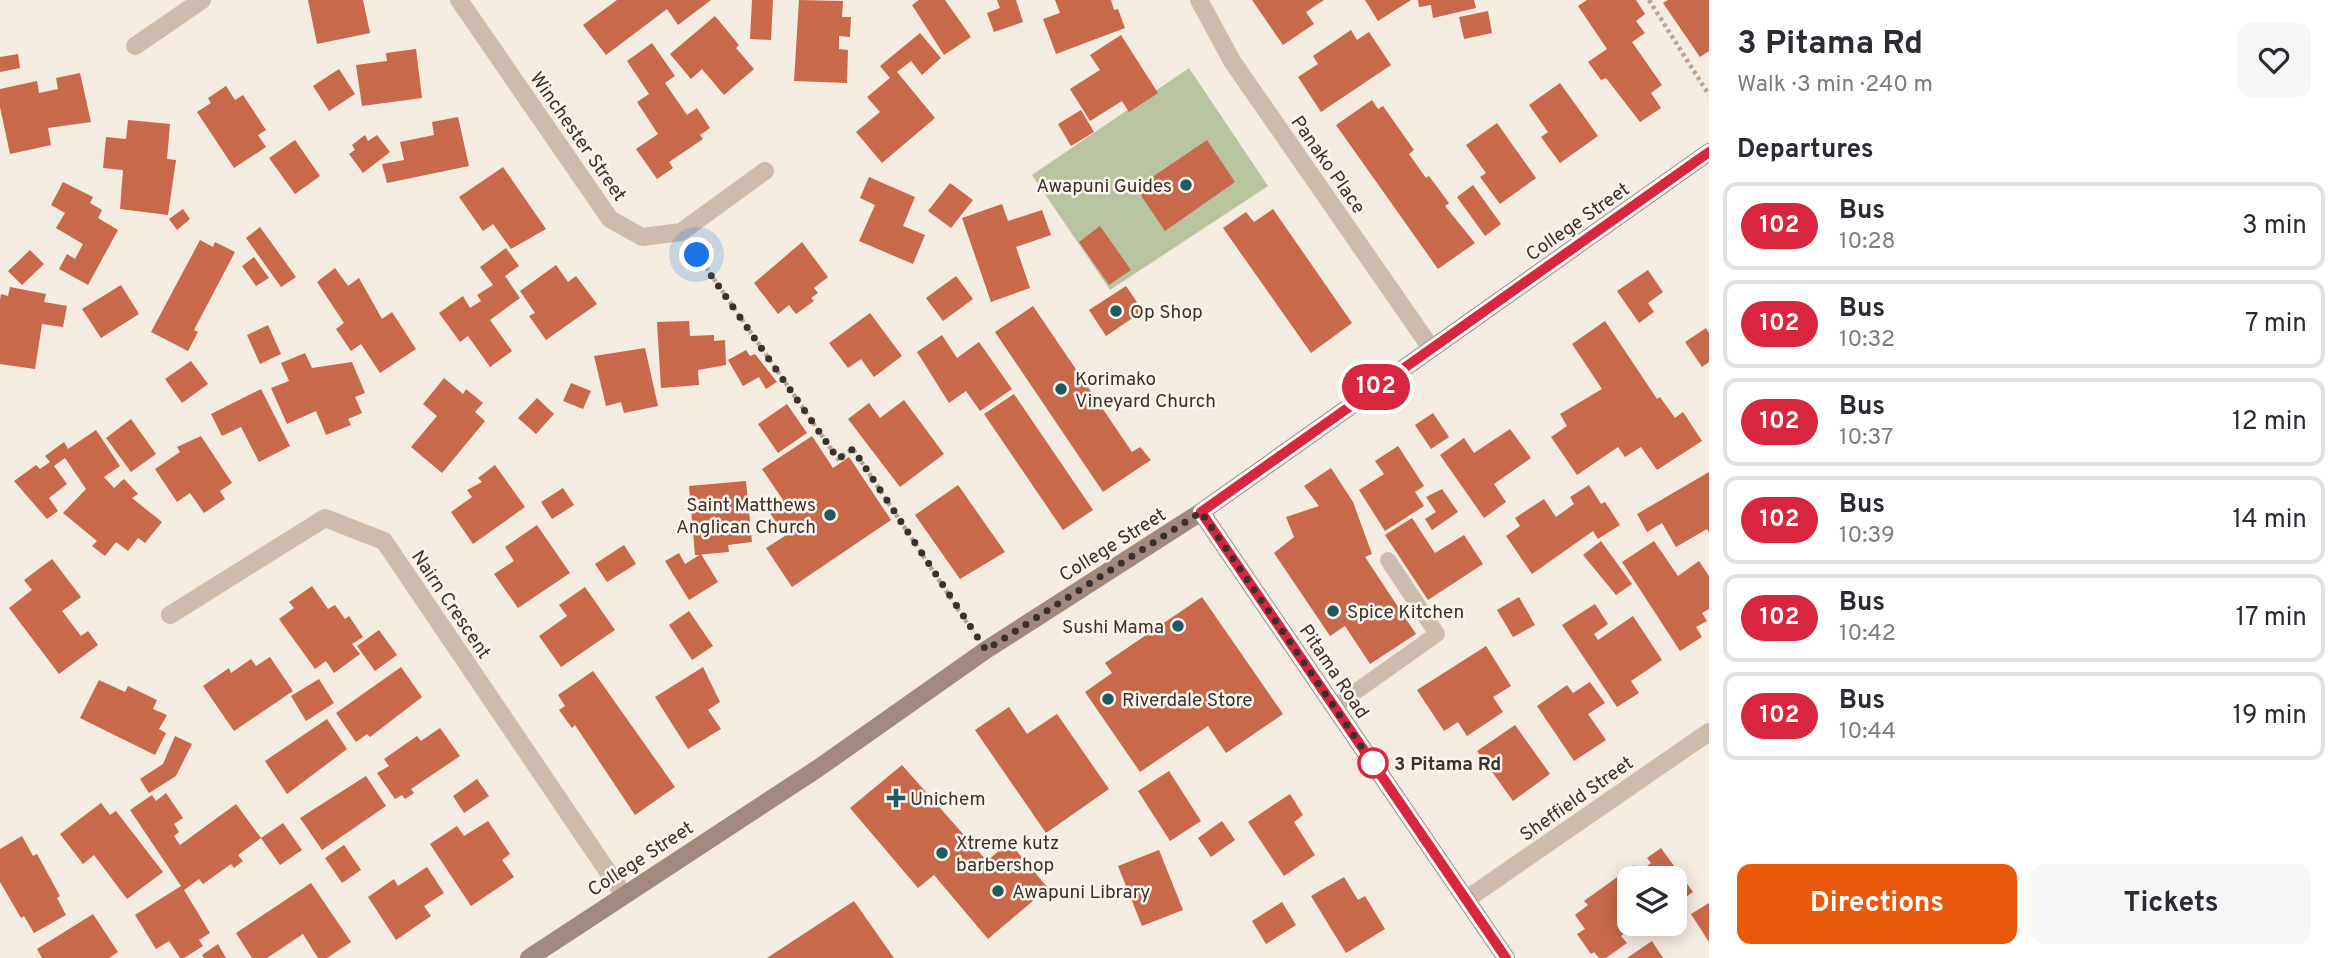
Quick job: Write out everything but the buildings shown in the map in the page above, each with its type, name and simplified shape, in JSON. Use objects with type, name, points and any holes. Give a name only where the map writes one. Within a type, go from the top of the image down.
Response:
[{"type":"main road","name":"College Street","points":[[529,958],[817,769],[986,650],[1201,512],[1709,152]]},
{"type":"main road","name":"Pitama Road","points":[[1201,512],[1506,958]]},
{"type":"street","points":[[135,46],[202,0]]},
{"type":"street","name":"Winchester Street","points":[[459,0],[610,219],[642,237],[681,232],[765,171]]},
{"type":"street","name":"Panako Place","points":[[1199,0],[1232,61],[1431,348]]},
{"type":"street","name":"Nairn Crescent","points":[[170,615],[325,518],[384,541],[623,894]]},
{"type":"street","name":"Sheffield Street","points":[[1467,899],[1709,732]]},
{"type":"lane","points":[[1334,707],[1437,634],[1388,560]]},
{"type":"path","points":[[1649,0],[1709,95]]},
{"type":"path","points":[[681,232],[838,459],[853,449],[986,650]]},
{"type":"green space","points":[[1189,68],[1268,186],[1110,290],[1032,175]]},
{"type":"bus line","name":"102","points":[[1506,958],[1201,512],[1709,152]]},
{"type":"place","name":"Awapuni Guides","points":[[1186,185]]},
{"type":"place","name":"Op Shop","points":[[1116,311]]},
{"type":"place","name":"Korimako Vineyard Church","points":[[1061,389]]},
{"type":"place","name":"Saint Matthews Anglican Church","points":[[830,515]]},
{"type":"place","name":"Spice Kitchen","points":[[1333,611]]},
{"type":"place","name":"Sushi Mama","points":[[1178,626]]},
{"type":"place","name":"Riverdale Store","points":[[1108,699]]},
{"type":"place","name":"3 Pitama Rd","points":[[1373,763]]},
{"type":"place","name":"Unichem","points":[[896,798]]},
{"type":"place","name":"Xtreme kutz barbershop","points":[[942,853]]},
{"type":"place","name":"Awapuni Library","points":[[998,891]]},
{"type":"route","points":[[697,255],[838,459],[853,449],[986,650],[1201,512],[1378,771],[1373,763]]}]
